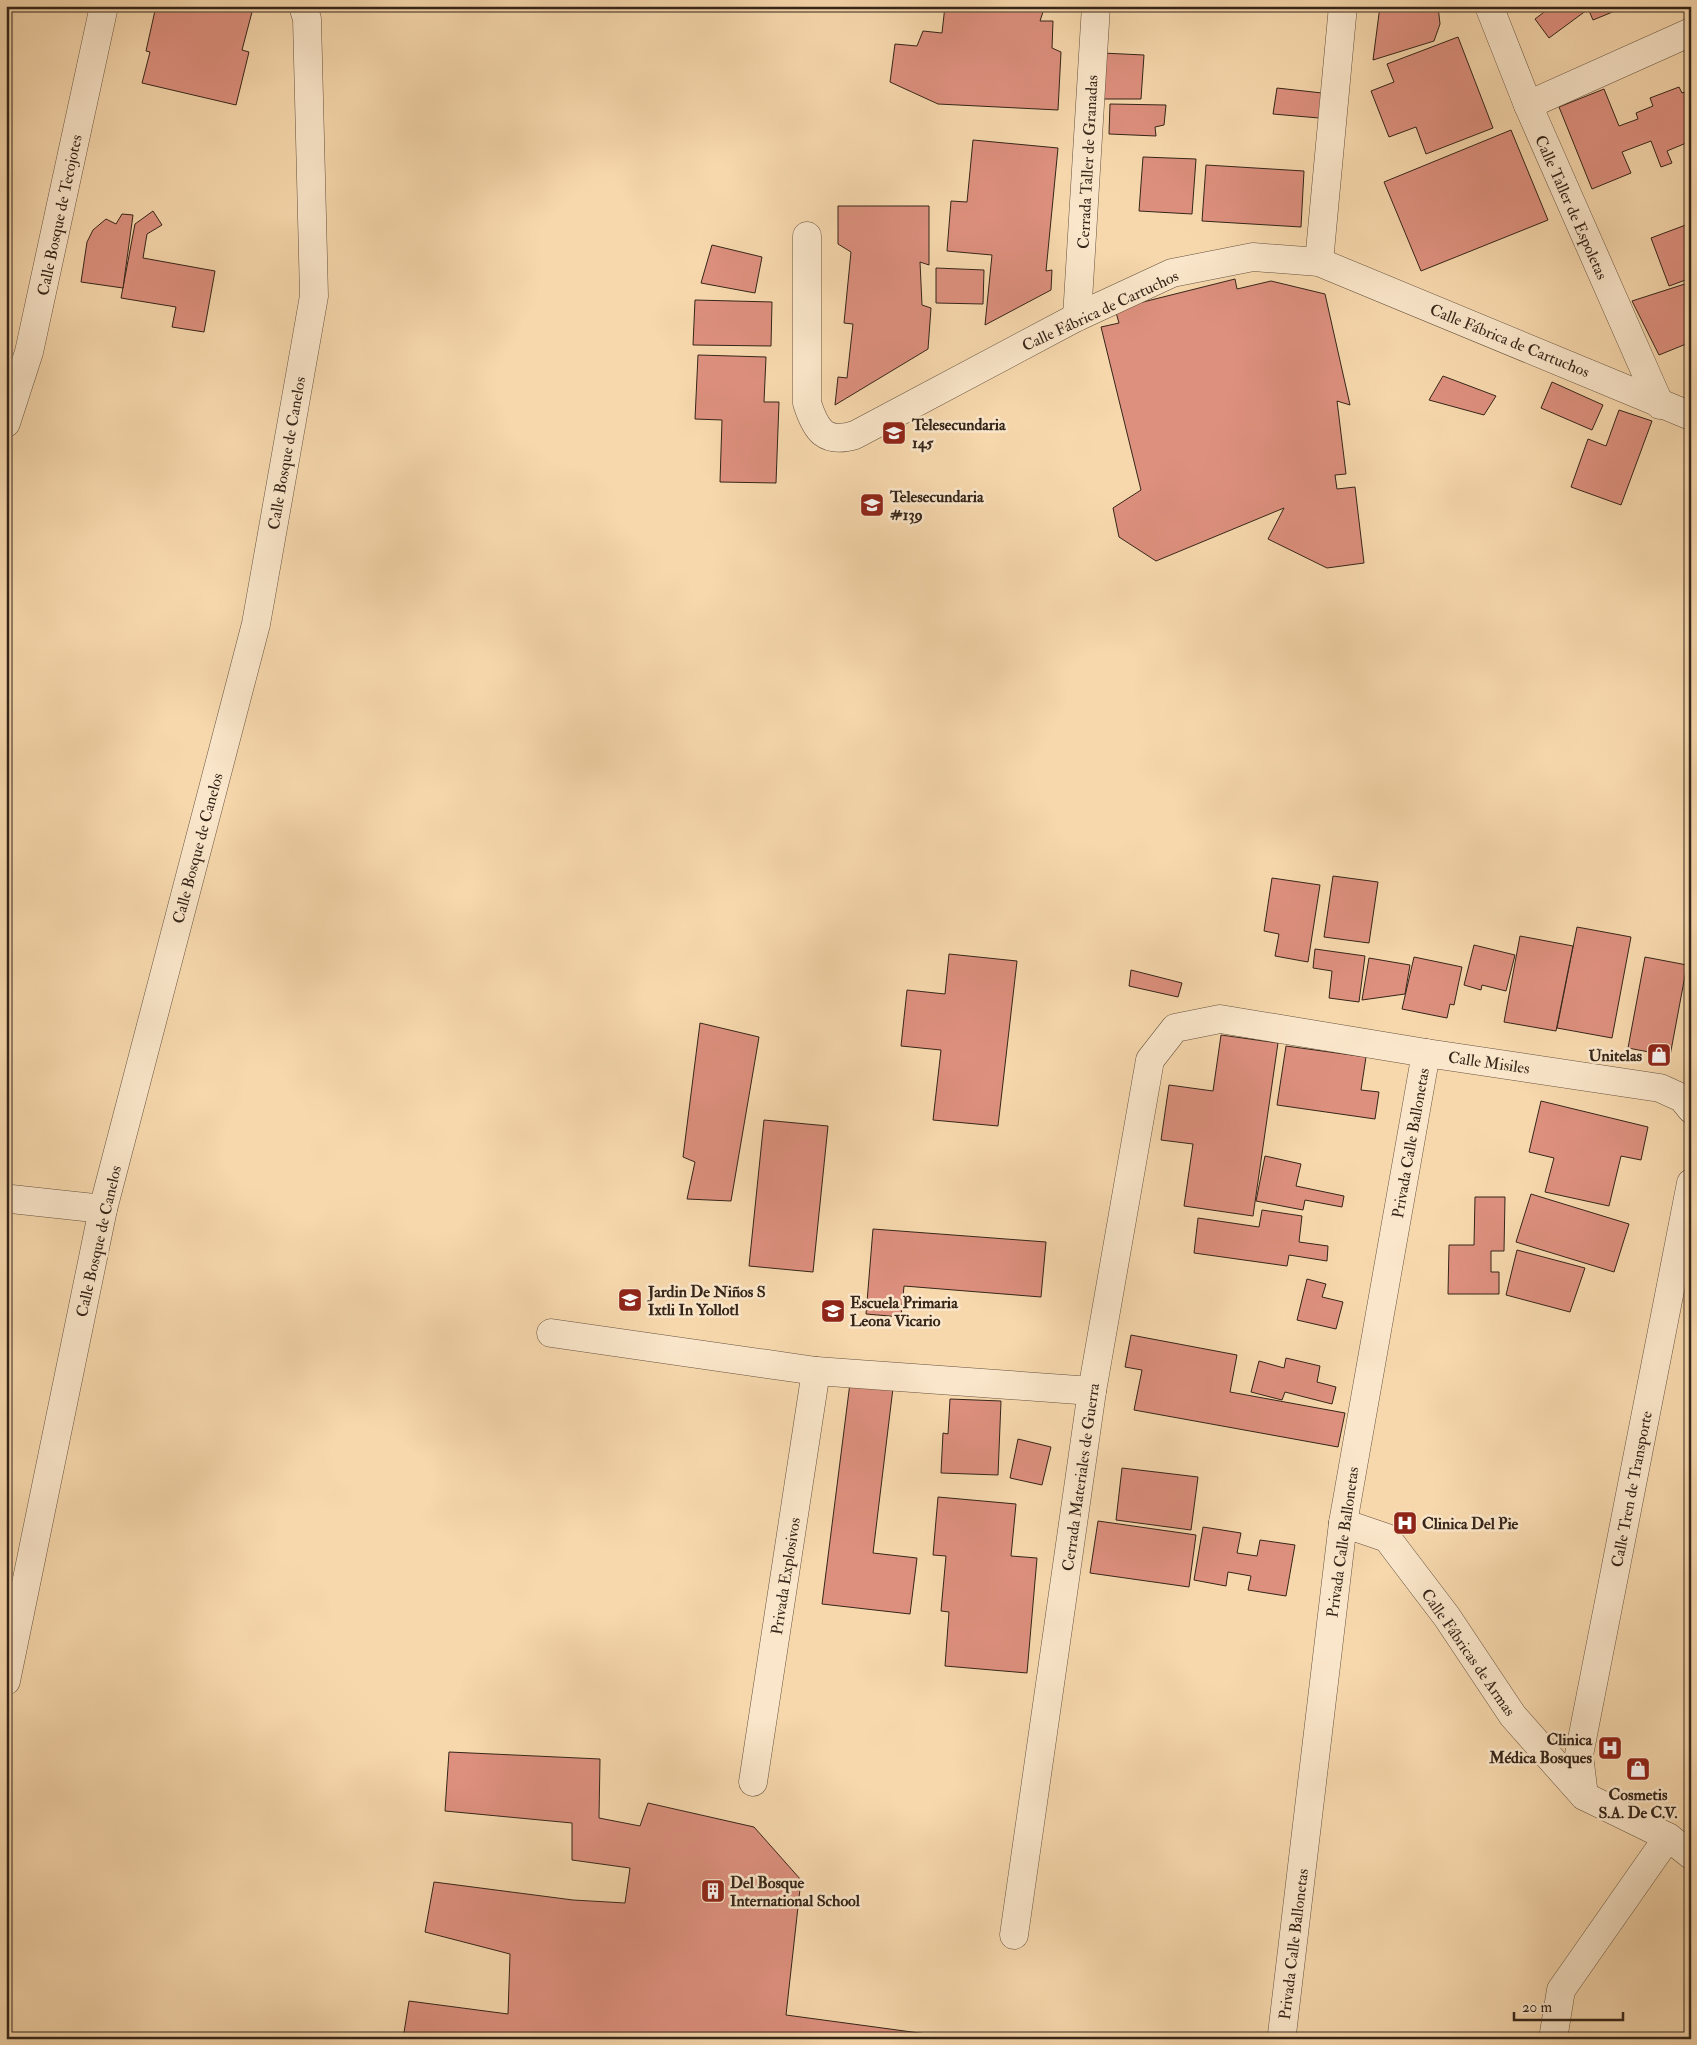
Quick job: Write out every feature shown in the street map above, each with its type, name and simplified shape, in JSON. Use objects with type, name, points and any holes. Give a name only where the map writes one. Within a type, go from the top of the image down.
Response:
[{"type":"street","name":"Calle Bosque de Tecojotes","points":[[6,423],[29,352],[104,6]]},
{"type":"street","name":"Calle Bosque de Canelos","points":[[6,1682],[103,1209],[256,624],[313,305],[307,19],[303,6]]},
{"type":"street","name":"Cerrada Taller de Granadas","points":[[1078,317],[1096,6]]},
{"type":"street","points":[[1319,262],[1343,6]]},
{"type":"street","name":"Calle Taller de Espoletas","points":[[1489,6],[1528,105],[1660,405]]},
{"type":"street","points":[[1528,105],[1691,32]]},
{"type":"street","name":"Calle Fábrica de Cartuchos","points":[[807,236],[807,404],[813,422],[826,436],[840,440],[855,435],[1078,317],[1172,273],[1253,258],[1319,262],[1572,365],[1660,405],[1691,416]]},
{"type":"street","name":"Calle Misiles","points":[[1176,1028],[1220,1019],[1426,1053],[1660,1088],[1687,1104]]},
{"type":"street","name":"Cerrada Materiales de Guerra","points":[[1014,1935],[1092,1391],[1150,1060],[1176,1028]]},
{"type":"street","name":"Privada Calle Ballonetas","points":[[1282,2034],[1342,1523],[1426,1053]]},
{"type":"street","name":"Calle Tren de Transporte","points":[[1584,1796],[1579,1755],[1691,1183]]},
{"type":"street","points":[[6,1200],[103,1209]]},
{"type":"street","points":[[551,1333],[816,1371],[1092,1391]]},
{"type":"street","name":"Privada Explosivos","points":[[753,1782],[816,1371]]},
{"type":"street","name":"Calle Fábricas de Armas","points":[[1342,1523],[1387,1538],[1447,1617],[1513,1716],[1584,1796],[1668,1837],[1691,1855]]},
{"type":"street","points":[[1553,2039],[1561,1990],[1668,1837]]},
{"type":"building","points":[[156,6],[247,6],[245,11],[252,12],[242,50],[249,52],[236,105],[142,83],[150,52],[146,51]]},
{"type":"building","points":[[945,6],[1039,6],[1044,9],[1040,21],[1053,21],[1052,48],[1061,52],[1058,110],[938,104],[890,82],[895,44],[917,46],[923,31],[942,33]]},
{"type":"building","points":[[1380,6],[1438,6],[1440,24],[1434,41],[1373,60]]},
{"type":"building","points":[[1552,6],[1584,6],[1587,10],[1549,38],[1535,19]]},
{"type":"building","points":[[1587,6],[1627,6],[1593,20]]},
{"type":"building","points":[[1458,37],[1493,128],[1426,154],[1416,127],[1389,137],[1371,91],[1394,82],[1387,64]]},
{"type":"building","points":[[1102,53],[1144,55],[1141,99],[1103,99]]},
{"type":"building","points":[[1679,87],[1682,93],[1691,90],[1691,141],[1667,151],[1672,163],[1661,167],[1651,141],[1622,152],[1631,173],[1592,189],[1559,107],[1604,89],[1619,126],[1638,119],[1636,113],[1653,106],[1650,98]]},
{"type":"building","points":[[1277,88],[1322,93],[1319,118],[1273,114]]},
{"type":"building","points":[[1110,104],[1166,105],[1164,125],[1155,127],[1156,136],[1109,134]]},
{"type":"building","points":[[1511,130],[1548,220],[1421,271],[1384,182]]},
{"type":"building","points":[[973,140],[1058,148],[1046,271],[1052,270],[1051,290],[985,325],[992,255],[947,251],[951,201],[967,202]]},
{"type":"building","points":[[1143,157],[1196,159],[1192,214],[1139,211]]},
{"type":"building","points":[[1206,165],[1304,171],[1301,227],[1202,221]]},
{"type":"building","points":[[838,206],[929,206],[929,265],[920,262],[922,305],[931,308],[928,349],[835,405],[838,377],[847,378],[853,324],[844,323],[851,252],[838,244]]},
{"type":"building","points":[[153,211],[162,225],[147,234],[143,258],[215,271],[204,332],[172,327],[176,307],[121,298],[135,224]]},
{"type":"building","points":[[122,214],[133,215],[123,288],[81,282],[87,242],[93,230],[106,219],[116,224]]},
{"type":"building","points":[[1691,223],[1691,278],[1669,286],[1651,238]]},
{"type":"building","points":[[712,245],[762,257],[755,293],[701,283]]},
{"type":"building","points":[[936,268],[984,270],[983,304],[936,303]]},
{"type":"building","points":[[1235,279],[1237,289],[1271,281],[1325,294],[1350,405],[1337,401],[1346,474],[1335,475],[1337,489],[1355,487],[1364,563],[1327,568],[1268,539],[1284,508],[1156,561],[1119,537],[1113,508],[1141,490],[1101,327],[1119,323],[1115,309]]},
{"type":"building","points":[[1691,282],[1691,342],[1659,355],[1632,301]]},
{"type":"building","points":[[695,300],[772,302],[771,346],[693,345]]},
{"type":"building","points":[[698,355],[766,357],[764,402],[779,402],[776,483],[720,482],[722,420],[695,419]]},
{"type":"building","points":[[1443,376],[1496,396],[1484,415],[1429,400]]},
{"type":"building","points":[[1552,382],[1603,405],[1592,430],[1541,408]]},
{"type":"building","points":[[1619,410],[1652,421],[1621,505],[1571,487],[1588,439],[1606,446]]},
{"type":"building","points":[[1333,876],[1378,882],[1369,943],[1324,937]]},
{"type":"building","points":[[1272,878],[1320,885],[1308,962],[1275,956],[1279,934],[1264,931]]},
{"type":"building","points":[[1577,927],[1631,937],[1612,1038],[1557,1028]]},
{"type":"building","points":[[1520,936],[1573,946],[1556,1031],[1504,1022]]},
{"type":"building","points":[[1474,945],[1515,955],[1506,991],[1482,985],[1481,990],[1464,985]]},
{"type":"building","points":[[1315,949],[1365,956],[1359,1002],[1329,998],[1332,971],[1313,968]]},
{"type":"building","points":[[949,954],[1017,961],[998,1126],[933,1120],[941,1050],[901,1046],[907,990],[945,994]]},
{"type":"building","points":[[1414,957],[1462,967],[1454,1005],[1450,1004],[1447,1018],[1402,1009]]},
{"type":"building","points":[[1645,957],[1687,965],[1670,1056],[1628,1048]]},
{"type":"building","points":[[1369,958],[1410,965],[1405,994],[1362,1000]]},
{"type":"building","points":[[1131,970],[1182,983],[1178,997],[1129,986]]},
{"type":"building","points":[[700,1023],[759,1037],[731,1201],[687,1199],[695,1162],[683,1157]]},
{"type":"building","points":[[1221,1035],[1278,1043],[1253,1216],[1184,1206],[1193,1144],[1161,1140],[1169,1085],[1213,1091]]},
{"type":"building","points":[[1286,1046],[1366,1057],[1361,1090],[1379,1092],[1375,1119],[1277,1105]]},
{"type":"building","points":[[1541,1101],[1648,1127],[1641,1160],[1621,1156],[1609,1206],[1545,1192],[1554,1158],[1529,1152]]},
{"type":"building","points":[[764,1120],[828,1126],[813,1272],[749,1266]]},
{"type":"building","points":[[1265,1156],[1301,1164],[1296,1186],[1344,1196],[1342,1207],[1305,1200],[1303,1210],[1256,1201]]},
{"type":"building","points":[[1531,1194],[1629,1224],[1614,1272],[1516,1242]]},
{"type":"building","points":[[1475,1197],[1505,1197],[1504,1251],[1491,1251],[1491,1272],[1499,1272],[1499,1294],[1448,1294],[1449,1245],[1474,1245]]},
{"type":"building","points":[[1262,1210],[1302,1216],[1299,1242],[1328,1246],[1327,1261],[1289,1255],[1287,1266],[1194,1253],[1198,1218],[1259,1227]]},
{"type":"building","points":[[873,1229],[1046,1242],[1041,1297],[904,1286],[901,1317],[866,1314]]},
{"type":"building","points":[[1517,1250],[1585,1268],[1570,1312],[1506,1295]]},
{"type":"building","points":[[1307,1279],[1326,1284],[1322,1297],[1343,1302],[1336,1329],[1297,1320]]},
{"type":"building","points":[[1131,1335],[1237,1355],[1230,1392],[1345,1413],[1338,1447],[1134,1410],[1142,1370],[1125,1367]]},
{"type":"building","points":[[1286,1358],[1320,1366],[1317,1382],[1336,1387],[1332,1404],[1285,1392],[1282,1400],[1251,1392],[1259,1361],[1284,1368]]},
{"type":"building","points":[[850,1383],[893,1388],[873,1553],[917,1558],[910,1614],[822,1604]]},
{"type":"building","points":[[950,1399],[1001,1401],[998,1475],[941,1473],[943,1433],[948,1434]]},
{"type":"building","points":[[1018,1439],[1051,1447],[1042,1485],[1010,1478]]},
{"type":"building","points":[[1122,1468],[1198,1477],[1191,1530],[1116,1520]]},
{"type":"building","points":[[938,1497],[1016,1504],[1011,1556],[1037,1558],[1027,1673],[945,1666],[949,1612],[941,1611],[946,1556],[933,1555]]},
{"type":"building","points":[[1098,1521],[1196,1535],[1189,1587],[1090,1573]]},
{"type":"building","points":[[1203,1527],[1241,1533],[1237,1553],[1257,1556],[1260,1540],[1295,1545],[1286,1596],[1248,1590],[1251,1576],[1228,1572],[1226,1586],[1194,1580]]},
{"type":"building","name":"Del Bosque International School","points":[[449,1752],[600,1759],[599,1818],[640,1826],[648,1803],[754,1827],[801,1880],[786,2015],[964,2039],[403,2039],[409,2001],[508,2014],[510,1954],[425,1932],[434,1882],[573,1900],[625,1903],[630,1868],[572,1860],[572,1823],[445,1811]]},
{"type":"place","name":"Telesecundaria 145","points":[[894,433]]},
{"type":"place","name":"Telesecundaria #139","points":[[872,505]]},
{"type":"place","name":"Unitelas","points":[[1659,1055]]},
{"type":"place","name":"Jardin De Niños S Ixtli In Yollotl","points":[[630,1300]]},
{"type":"place","name":"Escuela Primaria Leona Vicario","points":[[833,1311]]},
{"type":"place","name":"Clinica Del Pie","points":[[1405,1523]]},
{"type":"place","name":"Clinica Médica Bosques","points":[[1610,1748]]},
{"type":"place","name":"Cosmetis S.A. De C.V.","points":[[1638,1769]]},
{"type":"place","name":"Del Bosque International School","points":[[713,1891]]}]
